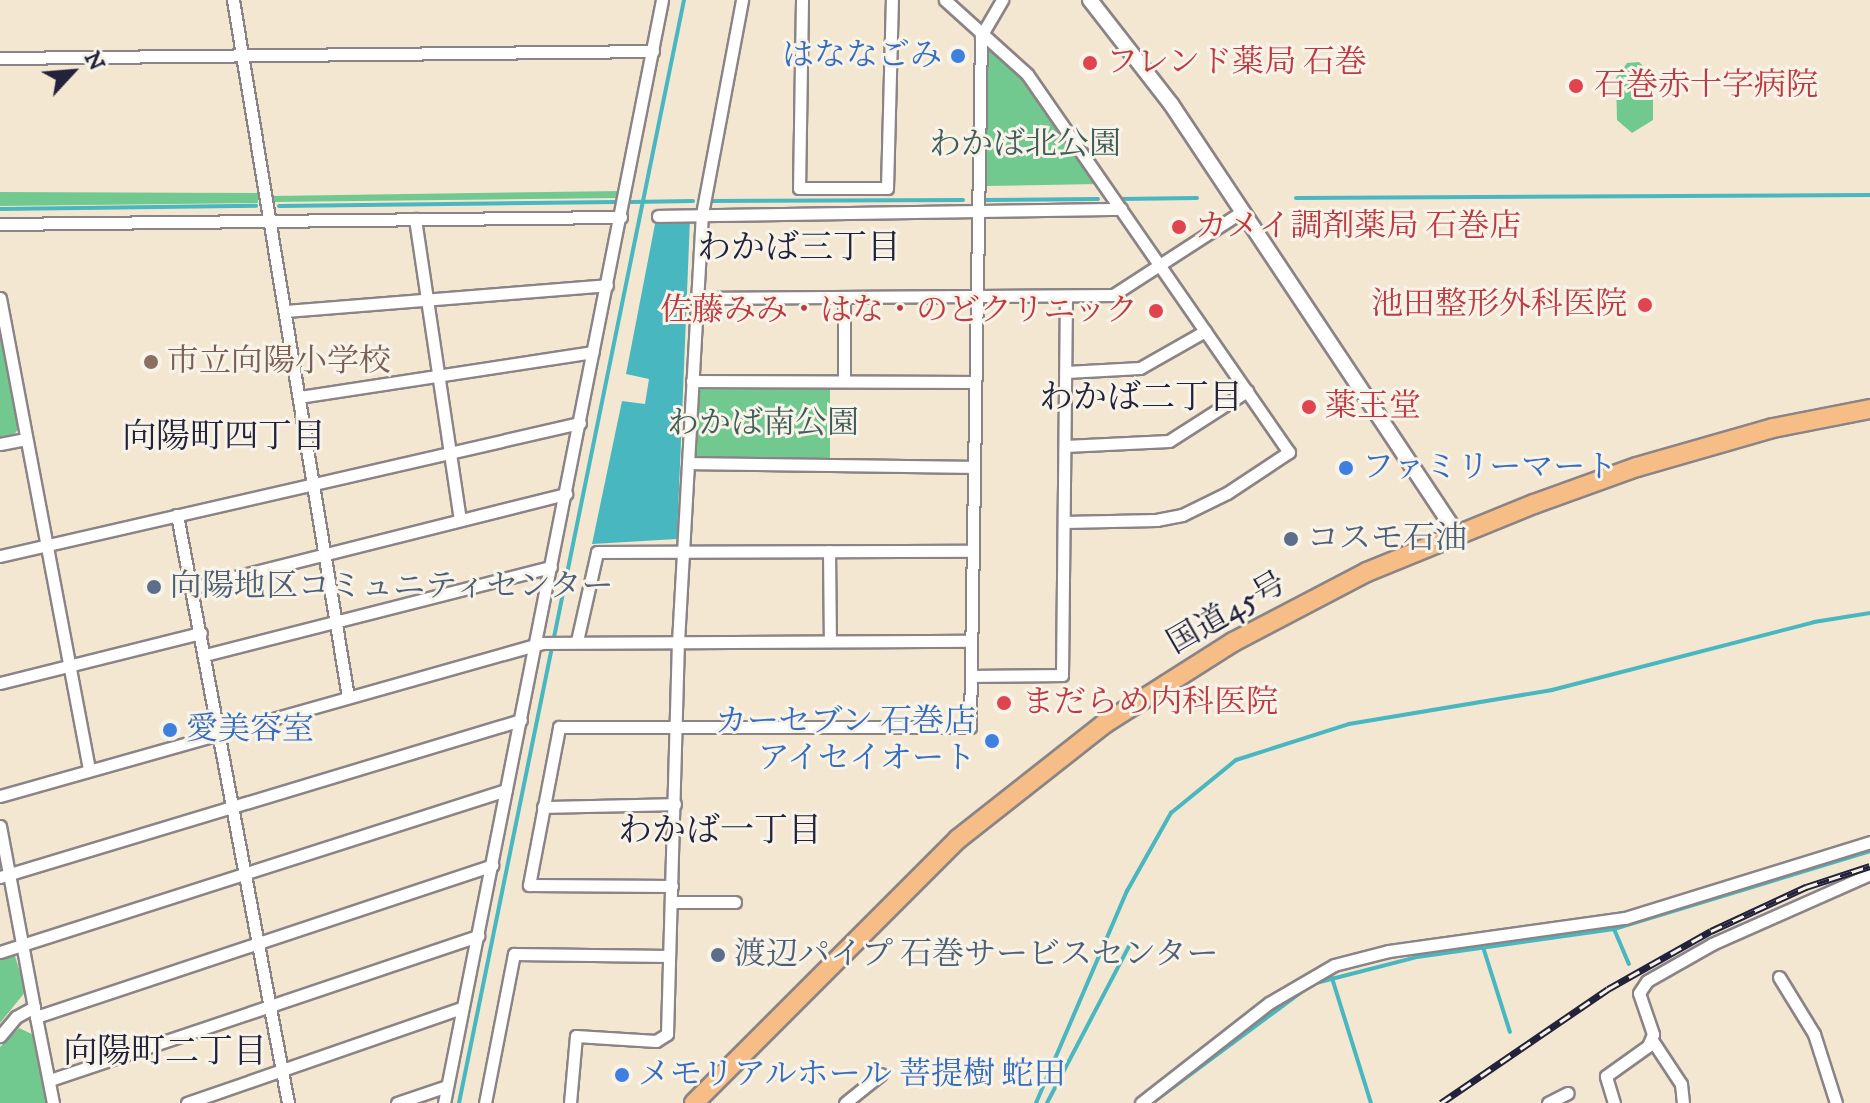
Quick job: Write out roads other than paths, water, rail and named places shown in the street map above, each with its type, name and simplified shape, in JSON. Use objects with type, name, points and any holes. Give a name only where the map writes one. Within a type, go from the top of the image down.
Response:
[{"type":"highway","name":"国道45号","points":[[694,1103],[928,867],[1104,724],[1275,619],[1457,534],[1637,467],[1773,428],[1870,409]]},
{"type":"street","points":[[233,0],[348,697]]},
{"type":"street","points":[[444,1103],[506,790],[539,644],[551,567],[662,0]]},
{"type":"street","points":[[570,1103],[576,1036],[656,1041],[667,1034],[678,642],[702,214],[742,0]]},
{"type":"street","points":[[802,0],[799,188],[887,188],[892,0]]},
{"type":"street","points":[[945,0],[982,28],[1027,74],[1289,452],[1227,493],[1182,515],[1157,520],[1064,522]]},
{"type":"street","points":[[672,886],[529,885],[559,727],[970,727],[982,28],[1002,0]]},
{"type":"street","points":[[1090,0],[1131,50],[1243,211],[1457,534]]},
{"type":"street","points":[[0,58],[653,51]]},
{"type":"street","points":[[658,216],[1121,209]]},
{"type":"street","points":[[696,298],[1113,295],[1162,267],[1243,211]]},
{"type":"street","points":[[0,224],[621,217]]},
{"type":"street","points":[[415,219],[460,520]]},
{"type":"street","points":[[285,311],[607,285]]},
{"type":"street","points":[[844,297],[844,380]]},
{"type":"street","points":[[971,676],[1062,675],[1066,297]]},
{"type":"street","points":[[0,298],[89,769]]},
{"type":"street","points":[[1066,372],[1140,368],[1205,331]]},
{"type":"street","points":[[299,397],[593,352]]},
{"type":"street","points":[[692,381],[975,382]]},
{"type":"street","points":[[1065,446],[1169,441],[1247,391]]},
{"type":"street","points":[[0,556],[580,423]]},
{"type":"street","points":[[0,444],[25,439]]},
{"type":"street","points":[[688,463],[974,467]]},
{"type":"street","points":[[191,588],[566,494]]},
{"type":"street","points":[[177,515],[288,1103]]},
{"type":"street","points":[[829,551],[830,641]]},
{"type":"street","points":[[571,641],[597,552],[973,551]]},
{"type":"street","points":[[205,655],[551,567]]},
{"type":"street","points":[[0,683],[201,633]]},
{"type":"street","points":[[0,796],[539,644],[571,641],[971,641]]},
{"type":"street","points":[[5,876],[521,720]]},
{"type":"street","points":[[0,952],[506,790]]},
{"type":"street","points":[[543,807],[675,804]]},
{"type":"street","points":[[0,826],[5,876],[23,944],[53,1103]]},
{"type":"street","points":[[1141,1103],[1269,1003],[1334,965],[1389,951],[1625,918],[1870,842]]},
{"type":"street","points":[[0,1036],[16,1017],[492,865]]},
{"type":"street","points":[[1683,1103],[1681,1084],[1652,1040],[1639,993],[1647,981],[1712,944],[1870,874]]},
{"type":"street","points":[[672,902],[735,902]]},
{"type":"street","points":[[50,1080],[478,936]]},
{"type":"street","points":[[485,1103],[514,954],[669,956]]},
{"type":"street","points":[[1779,977],[1814,1034],[1836,1103]]},
{"type":"street","points":[[187,1103],[462,1008]]},
{"type":"street","points":[[1614,1103],[1606,1076],[1652,1040]]},
{"type":"street","points":[[845,1103],[881,1074]]},
{"type":"street","points":[[397,1103],[447,1086]]},
{"type":"street","points":[[1548,1103],[1568,1093]]},
{"type":"water","points":[[690,219],[677,539],[592,544],[622,401],[645,404],[649,379],[626,374],[655,224]]},
{"type":"waterway","points":[[459,1103],[684,0]]},
{"type":"waterway","points":[[1296,198],[1870,195]]},
{"type":"waterway","points":[[1119,199],[1197,198]]},
{"type":"waterway","points":[[983,200],[1098,199]]},
{"type":"waterway","points":[[708,201],[963,200]]},
{"type":"waterway","points":[[631,202],[693,201]]},
{"type":"waterway","points":[[279,206],[616,202]]},
{"type":"waterway","points":[[0,209],[256,206]]},
{"type":"waterway","points":[[1036,1103],[1127,891],[1171,813],[1236,760],[1349,724],[1552,690],[1814,622],[1870,613]]},
{"type":"waterway","points":[[1152,1103],[1312,984],[1417,957],[1614,929],[1870,851]]},
{"type":"waterway","points":[[1614,929],[1629,964]]},
{"type":"waterway","points":[[1047,1103],[1130,944]]},
{"type":"waterway","points":[[1483,947],[1510,1032]]},
{"type":"waterway","points":[[1332,978],[1371,1103]]},
{"type":"railway","points":[[1441,1103],[1608,989],[1711,931],[1806,887],[1870,866]]},
{"type":"place","name":"はななごみ","points":[[958,56]]},
{"type":"place","name":"フレンド薬局 石巻","points":[[1090,63]]},
{"type":"place","name":"石巻赤十字病院","points":[[1576,86]]},
{"type":"place","name":"カメイ調剤薬局 石巻店","points":[[1179,227]]},
{"type":"place","name":"池田整形外科医院","points":[[1645,305]]},
{"type":"place","name":"佐藤みみ・はな・のどクリニック","points":[[1156,311]]},
{"type":"place","name":"市立向陽小学校","points":[[151,362]]},
{"type":"place","name":"薬王堂","points":[[1309,407]]},
{"type":"place","name":"ファミリーマート","points":[[1346,468]]},
{"type":"place","name":"コスモ石油","points":[[1291,539]]},
{"type":"place","name":"向陽地区コミュニティセンター","points":[[154,587]]},
{"type":"place","name":"まだらめ内科医院","points":[[1004,703]]},
{"type":"place","name":"愛美容室","points":[[170,730]]},
{"type":"place","name":"カーセブン 石巻店 アイセイオート","points":[[992,741]]},
{"type":"place","name":"渡辺パイプ 石巻サービスセンター","points":[[718,955]]},
{"type":"place","name":"メモリアルホール 菩提樹 蛇田","points":[[622,1075]]},
{"type":"district","name":"わかば三丁目","points":[[799,249]]},
{"type":"district","name":"わかば二丁目","points":[[1141,399]]},
{"type":"district","name":"向陽町四丁目","points":[[224,438]]},
{"type":"district","name":"わかば一丁目","points":[[720,832]]},
{"type":"district","name":"向陽町二丁目","points":[[165,1053]]},
{"type":"park label","name":"わかば北公園","points":[[1025,145]]},
{"type":"park label","name":"わかば南公園","points":[[763,424]]}]
